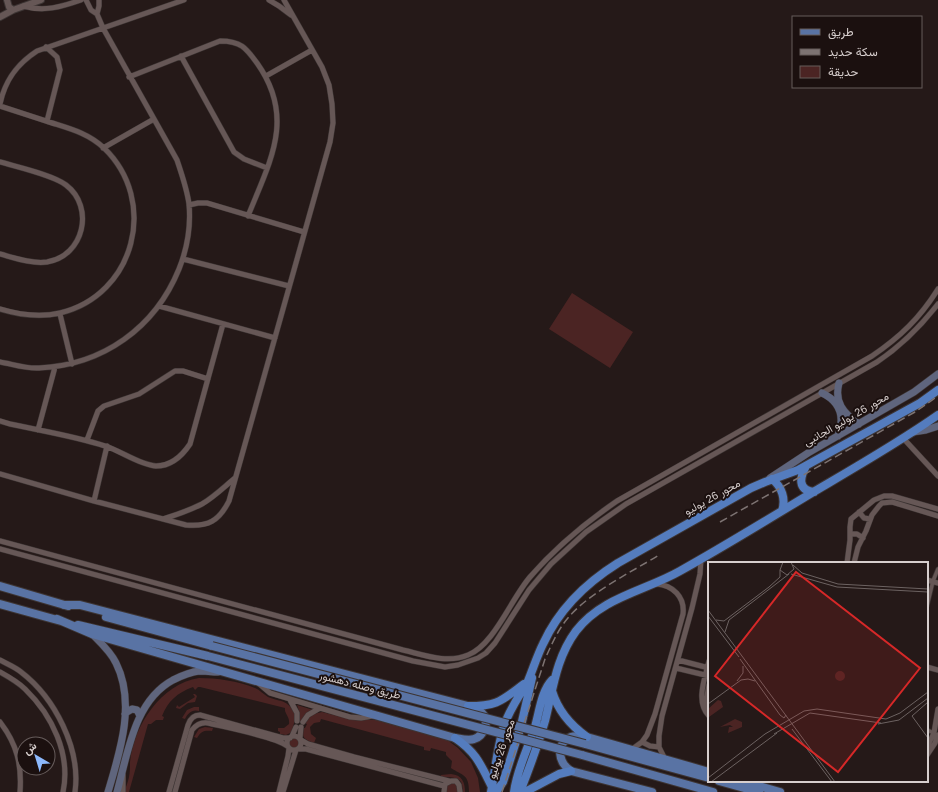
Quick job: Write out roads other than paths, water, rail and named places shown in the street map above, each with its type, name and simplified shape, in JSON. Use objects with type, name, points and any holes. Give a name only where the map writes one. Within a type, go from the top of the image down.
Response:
[{"type":"highway","name":"محور 26 يوليو","points":[[493,790],[503,730],[512,707],[528,681],[543,644],[559,616],[592,581],[618,563],[745,492],[768,480],[790,474],[913,407],[938,390]]},
{"type":"highway","points":[[520,792],[537,748],[555,676],[563,653],[577,630],[586,620],[596,611],[618,598],[655,584],[701,559],[913,432],[938,415]]},
{"type":"highway","points":[[807,465],[802,474],[801,481],[804,488],[814,492]]},
{"type":"highway","points":[[768,480],[777,484],[783,493],[784,500],[782,511]]},
{"type":"highway","name":"محور 26 يوليو","points":[[493,790],[504,777],[521,726],[534,666]]},
{"type":"highway","points":[[514,792],[515,781],[534,730],[548,683],[555,676]]},
{"type":"highway","points":[[468,706],[483,706],[499,702],[528,681]]},
{"type":"highway","points":[[552,690],[562,714],[573,727],[587,737]]},
{"type":"highway","points":[[455,738],[473,752],[483,767],[493,790]]},
{"type":"highway","points":[[525,792],[559,774],[571,771]]},
{"type":"main road","name":"محور 26 يوليو الجانبى","points":[[768,480],[787,466],[914,392],[938,374]]},
{"type":"main road","points":[[839,383],[837,395],[842,407],[848,415],[859,424]]},
{"type":"main road","points":[[822,393],[831,399],[840,412],[842,424],[838,436]]},
{"type":"main road","points":[[913,432],[938,426]]},
{"type":"main road","name":"طريق وصله دهشور","points":[[0,586],[64,605],[708,778]]},
{"type":"main road","name":"طريق وصله دهشور","points":[[0,604],[434,715],[712,792]]},
{"type":"main road","points":[[57,619],[78,630],[455,738],[475,739],[481,735],[486,724],[482,713],[468,706],[80,605],[64,605]]},
{"type":"main road","points":[[92,634],[107,649],[116,662],[124,688],[125,714],[122,735],[108,792]]},
{"type":"main road","points":[[117,792],[132,737],[140,716],[149,699],[166,684],[179,677],[199,671],[229,673]]},
{"type":"main road","points":[[125,714],[132,709],[137,710],[140,716]]},
{"type":"main road","points":[[652,792],[571,771],[560,759],[561,747],[570,737],[587,737],[708,772]]},
{"type":"main road","points":[[723,782],[759,792]]},
{"type":"main road","points":[[745,782],[780,792]]},
{"type":"street","points":[[7,0],[9,7],[13,10]]},
{"type":"street","points":[[0,17],[13,10],[41,0]]},
{"type":"street","points":[[23,6],[36,9],[48,9],[60,7],[81,0]]},
{"type":"street","points":[[0,362],[37,368],[55,367],[72,364],[112,348],[145,322],[159,306],[173,284],[183,259],[189,232],[189,205],[185,182],[177,160],[129,77],[97,14],[91,10],[86,0]]},
{"type":"street","points":[[97,14],[100,6],[99,0]]},
{"type":"street","points":[[0,309],[29,316],[60,314],[86,303],[98,295],[118,273],[126,260],[134,234],[135,215],[132,196],[120,168],[103,148],[92,138],[79,131],[47,122],[0,105],[2,92],[8,80],[16,68],[26,59],[46,47],[184,0]]},
{"type":"street","points":[[269,0],[293,17]]},
{"type":"street","points":[[0,474],[186,526],[207,524],[217,519],[224,511],[229,501],[275,338],[330,142],[333,123],[329,85],[322,67],[284,0]]},
{"type":"street","points":[[129,77],[220,42],[229,41],[246,48],[266,76],[277,111],[277,130],[274,148],[248,216]]},
{"type":"street","points":[[46,47],[57,57],[60,70],[47,122]]},
{"type":"street","points":[[266,76],[312,50]]},
{"type":"street","points":[[181,56],[234,152],[244,159],[267,168]]},
{"type":"street","points":[[103,148],[154,120]]},
{"type":"street","points":[[0,162],[56,179],[66,184],[74,192],[83,212],[81,234],[76,244],[69,252],[60,258],[49,262],[38,263],[0,254]]},
{"type":"street","points":[[189,205],[198,203],[207,204],[304,232]]},
{"type":"street","points":[[183,259],[289,286]]},
{"type":"street","points":[[0,541],[410,652],[437,658],[459,658],[469,655],[486,643],[528,579],[568,537],[588,521],[617,501],[872,356],[904,332],[918,317],[938,289]]},
{"type":"street","points":[[0,549],[413,661],[445,667],[470,662],[486,653],[495,643],[529,590],[551,564],[568,547],[608,515],[877,362],[894,350],[924,322],[938,304]]},
{"type":"street","points":[[159,306],[275,338]]},
{"type":"street","points":[[60,314],[72,364]]},
{"type":"street","points":[[0,421],[87,440],[107,446],[143,462],[156,466],[176,460],[184,453],[190,444],[223,324]]},
{"type":"street","points":[[38,430],[55,367]]},
{"type":"street","points":[[87,440],[98,411],[104,406],[139,394],[175,371],[183,371],[208,379]]},
{"type":"street","points":[[903,438],[938,476]]},
{"type":"street","points":[[94,501],[107,446]]},
{"type":"street","points":[[685,463],[688,469]]},
{"type":"street","points":[[678,467],[681,473]]},
{"type":"street","points":[[162,519],[184,512],[203,503],[217,494],[235,477]]},
{"type":"street","points":[[847,562],[851,534],[851,519],[874,500],[884,496],[892,496],[938,509]]},
{"type":"street","points":[[854,562],[858,547],[870,519],[874,511],[879,506],[887,502],[892,502],[938,516]]},
{"type":"street","points":[[859,512],[864,518],[870,519]]},
{"type":"street","points":[[851,534],[857,534],[863,538]]},
{"type":"street","points":[[665,759],[659,747],[662,716],[692,608],[700,574],[701,559]]},
{"type":"street","points":[[928,603],[936,582],[938,569]]},
{"type":"street","points":[[631,750],[642,742],[647,735],[655,714],[683,614],[683,606],[679,596],[666,585],[655,584]]},
{"type":"street","points":[[683,606],[692,608]]},
{"type":"street","points":[[0,660],[21,672],[33,682],[54,708],[60,718],[68,738],[75,765],[75,792]]},
{"type":"street","points":[[678,660],[708,668],[701,701],[705,712],[708,715]]},
{"type":"street","points":[[928,667],[938,670]]},
{"type":"street","points":[[676,668],[707,676]]},
{"type":"street","points":[[0,672],[14,680],[26,690],[46,714],[54,729],[62,750],[65,765],[66,775],[63,792]]},
{"type":"street","points":[[256,681],[270,693],[290,700],[356,718],[378,715]]},
{"type":"street","points":[[708,690],[706,701],[708,706]]},
{"type":"street","points":[[283,792],[298,749],[301,745],[297,713],[290,700]]},
{"type":"street","points":[[278,792],[288,756],[287,741],[299,724],[308,715],[320,708]]},
{"type":"street","points":[[928,754],[935,743],[938,709]]},
{"type":"street","points":[[655,714],[662,716]]},
{"type":"street","points":[[169,792],[188,725],[191,718],[194,716],[202,716],[283,738],[296,736],[308,744],[354,757],[453,781],[458,783],[460,792]]},
{"type":"street","points":[[202,716],[204,719],[203,723]]},
{"type":"street","points":[[0,722],[13,741],[18,755],[21,772],[20,792]]},
{"type":"street","points":[[175,792],[192,731],[194,727],[203,723],[282,742],[291,750],[308,749],[444,790],[449,781]]},
{"type":"street","points":[[188,725],[194,727]]},
{"type":"street","points":[[928,746],[936,734]]},
{"type":"street","points":[[642,742],[650,746],[659,747]]},
{"type":"street","points":[[122,772],[123,792]]},
{"type":"railway","points":[[720,522],[915,412],[938,396]]},
{"type":"railway","points":[[502,792],[545,659],[561,627],[583,603],[595,594],[659,555]]}]
